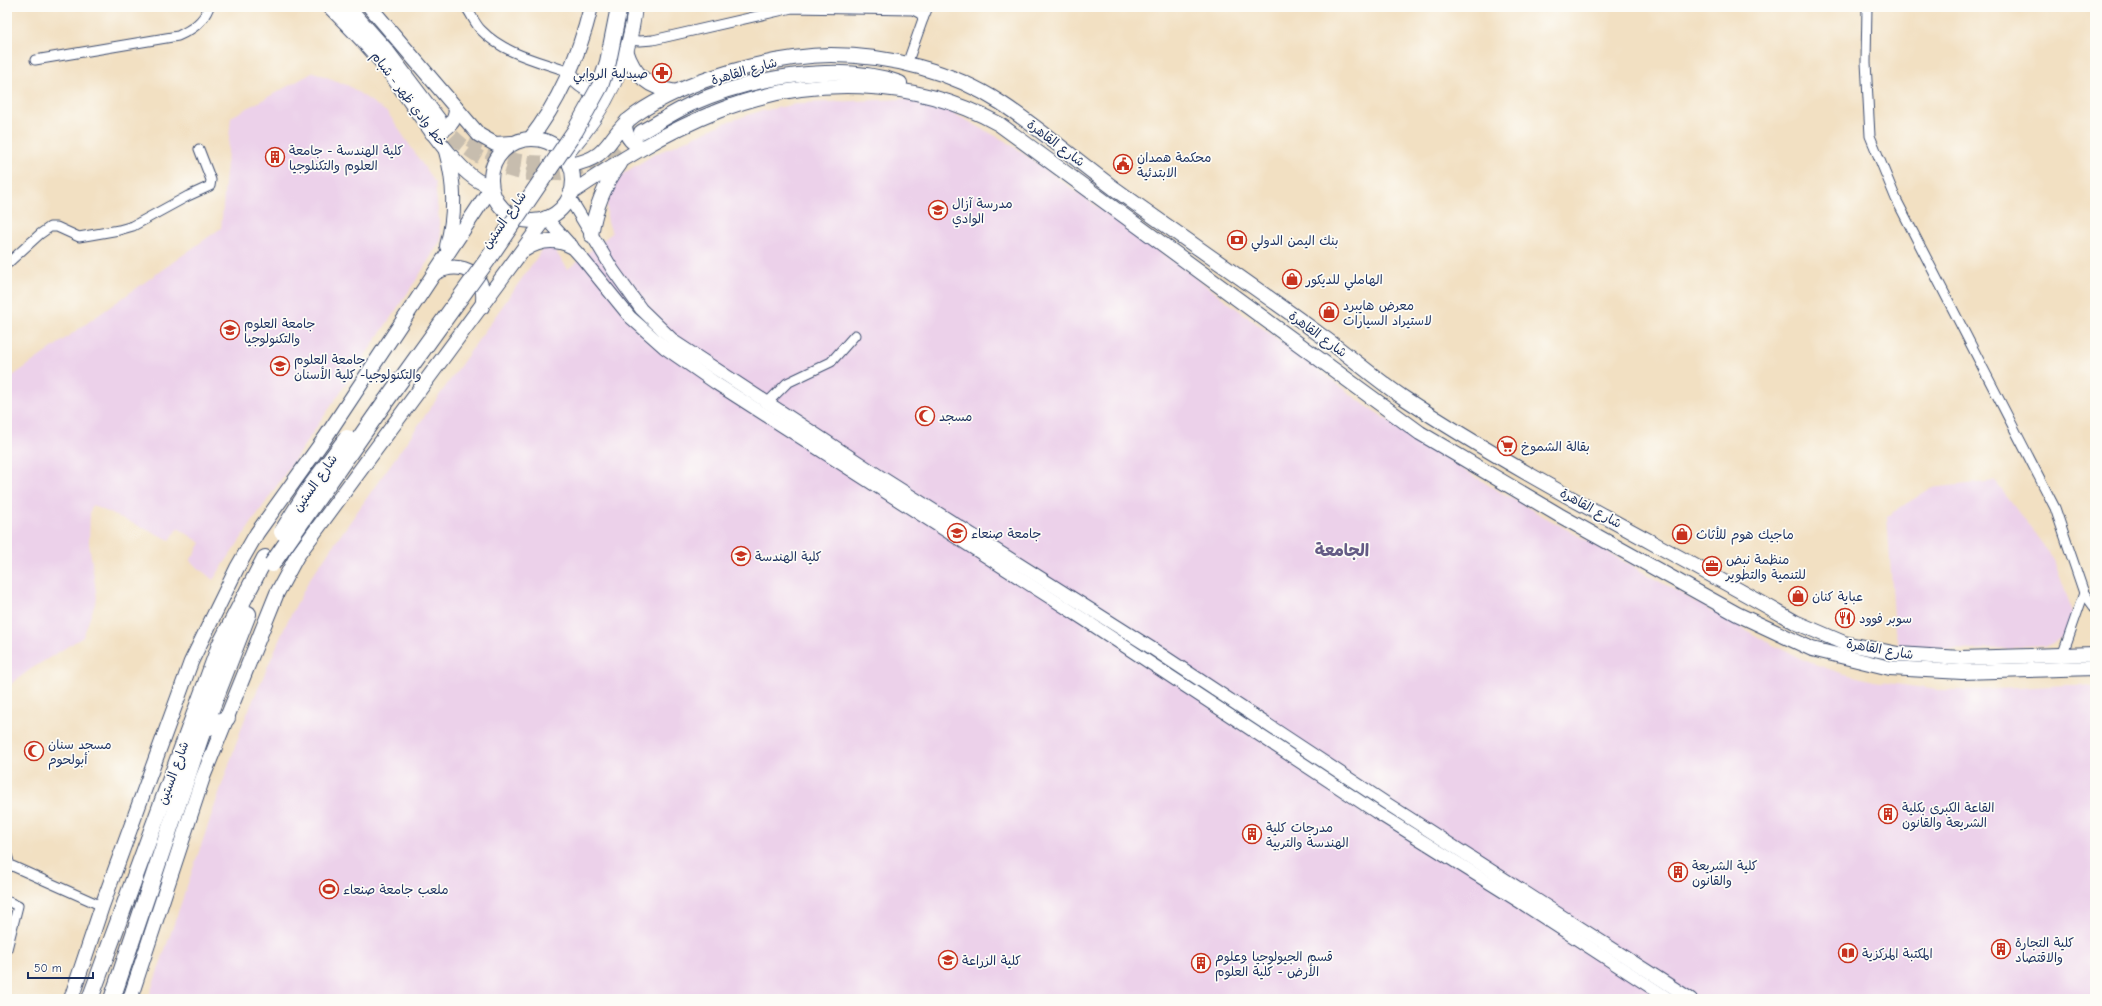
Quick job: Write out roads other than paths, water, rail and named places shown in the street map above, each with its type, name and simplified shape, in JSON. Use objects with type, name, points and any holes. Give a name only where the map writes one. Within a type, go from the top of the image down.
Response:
[{"type":"highway","name":"شارع الستين","points":[[90,999],[220,645],[309,489],[452,294],[576,114],[589,89],[597,65],[609,7]]},
{"type":"highway","name":"شارع الستين","points":[[112,999],[203,730],[241,628],[269,561],[488,259],[575,131],[600,86],[611,50],[619,7]]},
{"type":"highway","points":[[203,730],[227,718]]},
{"type":"main road","name":"خط وادي ظهر - شبام","points":[[330,7],[363,39],[386,66],[432,133],[445,148],[474,180],[491,187]]},
{"type":"main road","points":[[348,7],[387,51],[447,114],[484,139],[495,144],[512,143],[530,139],[546,141],[560,149],[568,160],[573,179],[570,195],[560,210],[546,218],[528,220],[512,216],[498,204],[491,187],[490,177],[495,161],[505,148],[512,143]]},
{"type":"main road","points":[[361,7],[447,114],[455,117],[450,125],[442,131],[432,133]]},
{"type":"main road","points":[[370,7],[447,114]]},
{"type":"main road","points":[[530,139],[546,117],[569,72],[584,36],[591,7]]},
{"type":"main road","points":[[568,160],[616,82],[628,45],[635,7]]},
{"type":"main road","points":[[628,45],[636,71],[647,82],[661,90],[676,92]]},
{"type":"main road","name":"شارع القاهرة","points":[[568,160],[588,161],[604,151],[635,126],[649,106],[676,92],[758,65],[796,58],[827,55],[857,56],[907,64],[961,82],[998,101],[1114,188],[1323,336],[1401,396],[1491,452],[1748,594],[1795,622],[1844,643],[1898,654],[2045,663],[2091,670]]},
{"type":"main road","points":[[635,126],[680,99],[719,84],[755,74],[814,65],[888,67],[907,64]]},
{"type":"main road","points":[[569,72],[576,82],[587,89],[599,92],[611,91]]},
{"type":"main road","points":[[644,147],[635,144],[629,138],[625,126],[635,126],[717,94],[757,83],[798,76],[867,75],[891,80],[918,92]]},
{"type":"main road","name":"شارع القاهرة","points":[[570,195],[644,147],[719,110],[781,93],[845,86],[883,87],[918,92],[952,101],[999,124],[1420,433],[1559,515],[1737,614],[1812,649],[1890,668],[1962,672],[2045,663],[2062,656],[2095,654]]},
{"type":"main road","points":[[443,260],[451,232],[454,204],[452,176],[445,148]]},
{"type":"main road","points":[[591,235],[595,214],[602,194],[624,159]]},
{"type":"main road","name":"شارع الستين","points":[[71,999],[102,906],[191,662],[237,568],[257,533],[325,438],[491,187]]},
{"type":"main road","points":[[130,999],[203,777],[276,593],[298,556],[546,218]]},
{"type":"main road","points":[[524,250],[535,244],[547,241],[559,242],[571,246]]},
{"type":"main road","points":[[435,273],[451,267],[460,267],[471,273],[480,282],[483,290],[482,307]]},
{"type":"main road","points":[[1737,614],[1748,594]]},
{"type":"street","points":[[35,60],[178,36],[190,31],[200,22],[209,7]]},
{"type":"street","points":[[466,7],[480,29],[492,40],[509,51],[569,72]]},
{"type":"street","points":[[907,64],[928,7]]},
{"type":"street","points":[[1867,7],[1866,62],[1870,136],[1896,199],[2055,508],[2084,593],[2095,608]]},
{"type":"street","points":[[628,45],[640,41],[654,40],[792,8],[913,10],[921,14],[923,19]]},
{"type":"street","points":[[7,264],[40,234],[50,227],[57,227],[79,237],[119,230],[133,226],[181,199],[210,186],[211,180],[199,149]]},
{"type":"street","points":[[570,195],[591,235],[613,270],[641,309],[675,342],[768,402],[923,510]]},
{"type":"street","points":[[546,218],[630,317],[665,348],[717,384],[1153,649],[1386,803],[1669,999]]},
{"type":"street","points":[[630,317],[641,309]]},
{"type":"street","points":[[768,402],[787,383],[831,362],[855,335]]},
{"type":"street","points":[[940,520],[1376,812],[1523,897],[1691,999]]},
{"type":"street","points":[[2062,656],[2084,593]]},
{"type":"street","points":[[1376,812],[1386,803]]},
{"type":"street","points":[[7,855],[10,865],[102,906]]},
{"type":"street","points":[[7,901],[18,906],[7,949]]},
{"type":"tunnel","points":[[439,120],[453,136],[469,150],[486,161],[505,169],[546,175],[567,172],[595,162],[621,147],[640,133]]},
{"type":"tunnel","points":[[470,140],[491,153],[514,160],[526,162],[562,161]]},
{"type":"place","name":"صيدلية الروابي","points":[[662,73]]},
{"type":"place","name":"كلية الهندسة - جامعة العلوم والتكنلوجيا","points":[[275,157]]},
{"type":"place","name":"محكمة همدان الابتدئية","points":[[1123,164]]},
{"type":"place","name":"مدرسة آزال الوادي","points":[[938,210]]},
{"type":"place","name":"بنك اليمن الدولي","points":[[1237,240]]},
{"type":"place","name":"الهاملي للديكور","points":[[1292,279]]},
{"type":"place","name":"معرض هايبرد لاستيراد السيارات","points":[[1329,312]]},
{"type":"place","name":"جامعة العلوم والتكنولوجيا","points":[[230,330]]},
{"type":"place","name":"جامعة العلوم والتكنولوجيا- كلية الأسنان","points":[[280,366]]},
{"type":"place","name":"مسجد","points":[[925,416]]},
{"type":"place","name":"بقالة الشموخ","points":[[1507,446]]},
{"type":"place","name":"جامعة صنعاء","points":[[957,533]]},
{"type":"place","name":"ماجيك هوم للأثاث","points":[[1682,534]]},
{"type":"place","name":"كلية الهندسة","points":[[741,556]]},
{"type":"place","name":"منظمة نبض للتنمية والتطوير","points":[[1712,566]]},
{"type":"place","name":"عباية كنان","points":[[1798,596]]},
{"type":"place","name":"سوبر فوود","points":[[1845,618]]},
{"type":"place","name":"مسجد سنان أبولحوم","points":[[34,751]]},
{"type":"place","name":"القاعة الكبرى بكلية الشريعة والقانون","points":[[1888,814]]},
{"type":"place","name":"مدرجات كلية الهندسة والتربية","points":[[1252,834]]},
{"type":"place","name":"كلية الشريعة والقانون","points":[[1678,872]]},
{"type":"place","name":"ملعب جامعة صنعاء","points":[[329,889]]},
{"type":"place","name":"كلية التجارة والاقتصاد","points":[[2001,949]]},
{"type":"place","name":"المكتبة المركزية","points":[[1848,953]]},
{"type":"place","name":"كلية الزراعة","points":[[948,960]]},
{"type":"place","name":"قسم الجيولوجيا وعلوم الأرض - كلية العلوم","points":[[1201,963]]},
{"type":"district","name":"الجامعة","points":[[1342,550]]}]
